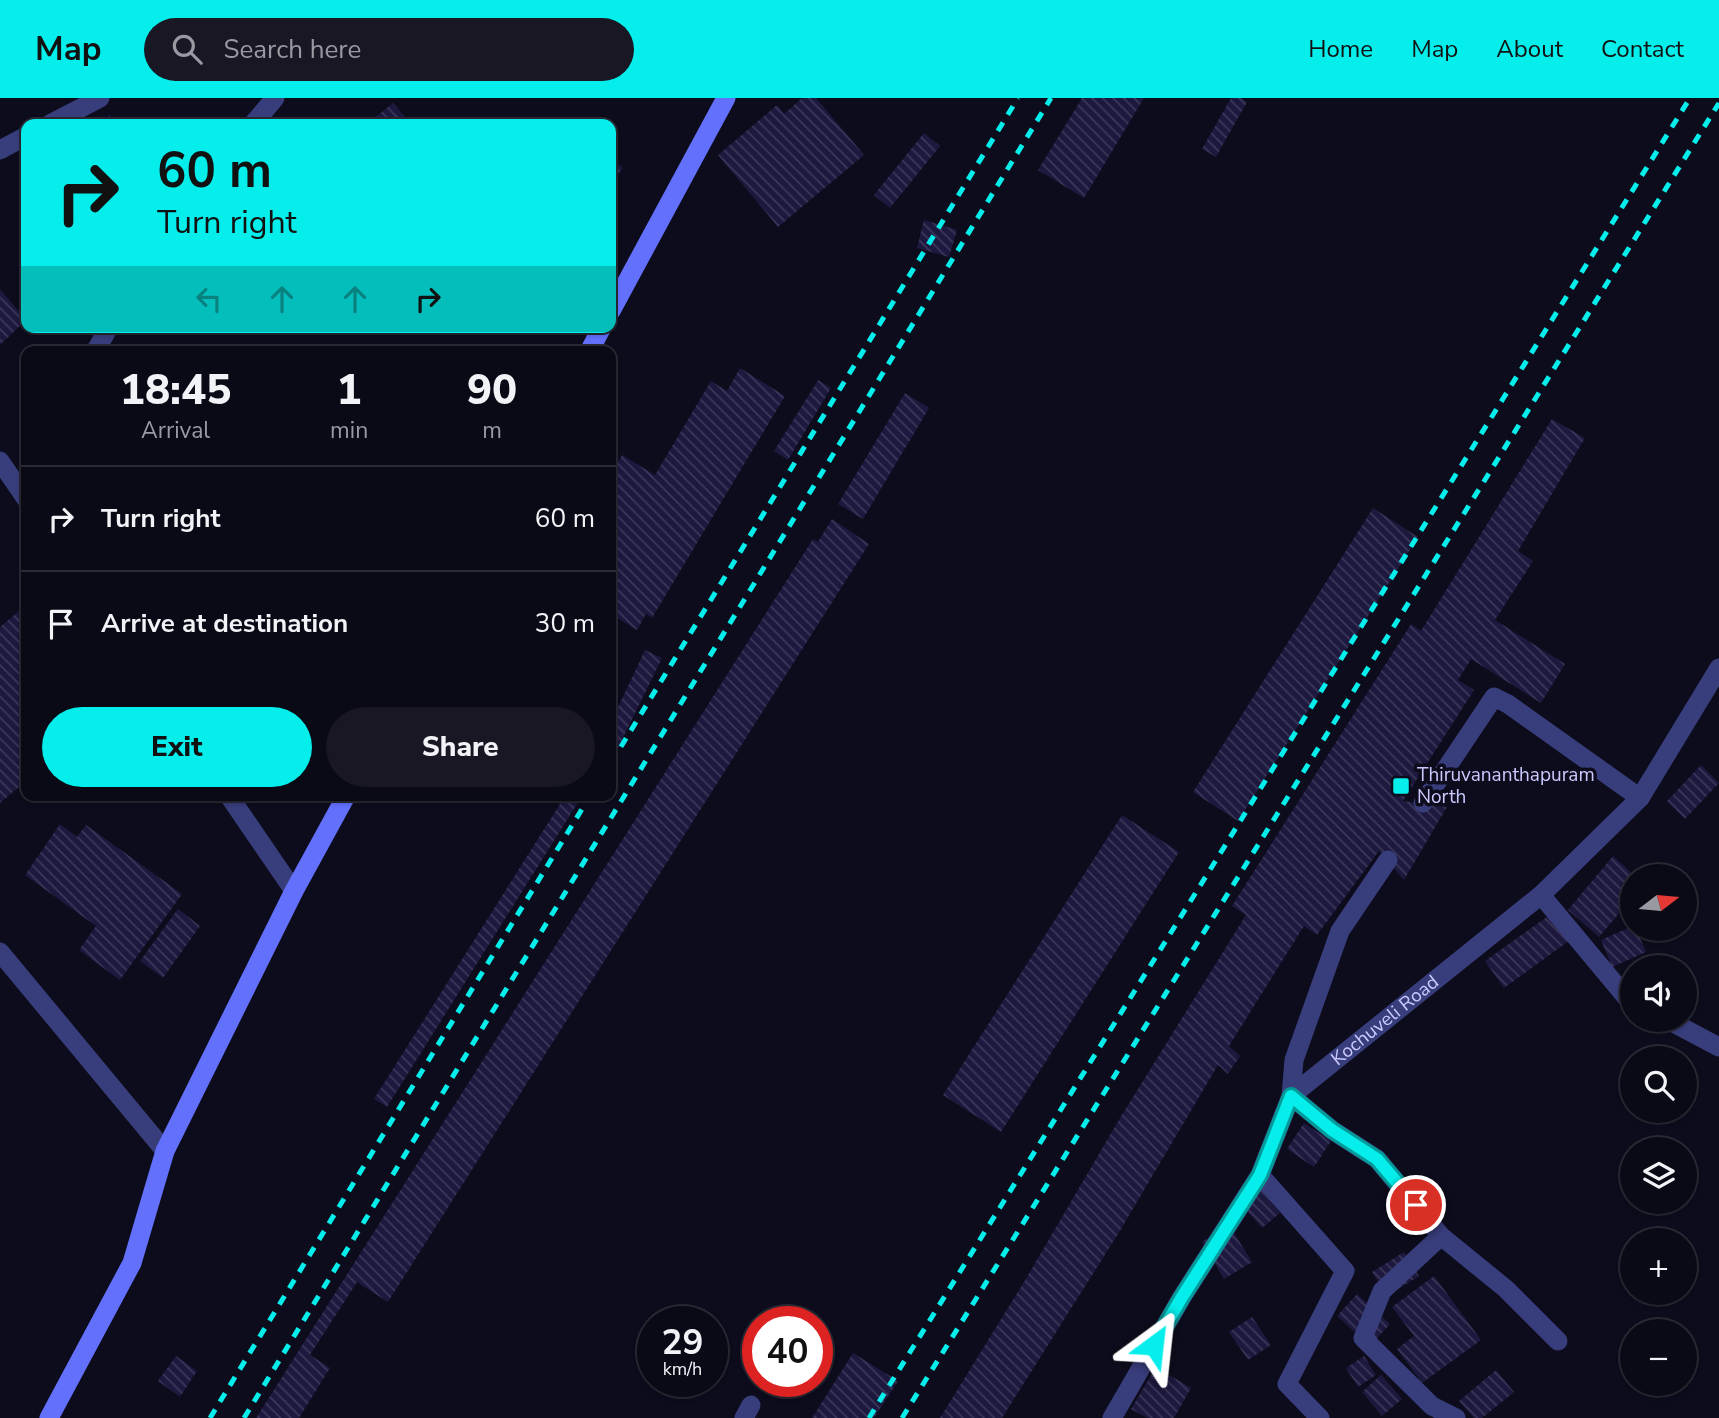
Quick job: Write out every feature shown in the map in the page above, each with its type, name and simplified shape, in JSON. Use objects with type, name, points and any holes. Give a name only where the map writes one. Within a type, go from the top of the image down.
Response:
[{"type":"main road","points":[[616,302],[726,98]]},
{"type":"main road","points":[[49,1418],[132,1263],[165,1151],[294,891],[343,801]]},
{"type":"street","points":[[60,119],[100,98]]},
{"type":"street","points":[[257,119],[275,98]]},
{"type":"street","points":[[0,150],[21,139]]},
{"type":"street","points":[[0,460],[21,483]]},
{"type":"street","name":"Kochuveli Road","points":[[1112,1418],[1182,1297],[1260,1175],[1291,1096],[1541,895],[1640,799],[1719,668]]},
{"type":"street","points":[[1423,803],[1494,697],[1508,704],[1640,799]]},
{"type":"street","points":[[232,801],[294,891]]},
{"type":"street","points":[[1388,860],[1340,931],[1294,1060],[1291,1096],[1332,1130],[1377,1159],[1441,1237],[1506,1289],[1558,1341]]},
{"type":"street","points":[[1541,895],[1620,990]]},
{"type":"street","points":[[0,951],[165,1151]]},
{"type":"street","points":[[1691,1032],[1719,1047]]},
{"type":"street","points":[[1260,1175],[1345,1270],[1287,1384],[1320,1418]]},
{"type":"street","points":[[1441,1237],[1382,1291],[1363,1338],[1432,1406],[1456,1418]]},
{"type":"building","points":[[802,98],[816,98],[864,155],[778,227],[718,155],[777,105],[784,114]]},
{"type":"building","points":[[1082,98],[1144,98],[1084,198],[1038,170]]},
{"type":"building","points":[[1231,98],[1241,98],[1247,102],[1216,157],[1202,149]]},
{"type":"building","points":[[393,103],[407,119],[373,119]]},
{"type":"building","points":[[924,133],[940,146],[890,208],[874,195]]},
{"type":"building","points":[[616,162],[623,168],[616,177]]},
{"type":"building","points":[[924,220],[957,230],[949,257],[917,248]]},
{"type":"building","points":[[0,289],[21,314],[21,325],[0,345]]},
{"type":"building","points":[[740,368],[785,396],[652,618],[646,614],[637,630],[616,617],[616,533],[619,528],[616,526],[616,465],[622,455],[655,475],[711,381],[727,391]]},
{"type":"building","points":[[818,380],[831,388],[788,460],[774,451]]},
{"type":"building","points":[[905,393],[929,408],[863,519],[838,504]]},
{"type":"building","points":[[1552,419],[1585,438],[1518,551],[1533,561],[1495,620],[1565,664],[1541,703],[1471,659],[1458,680],[1474,690],[1403,801],[1447,807],[1404,880],[1379,851],[1317,935],[1304,926],[1229,1046],[1240,1056],[1228,1074],[1218,1065],[1118,1234],[1002,1418],[940,1418],[1120,1118],[1246,915],[1232,906],[1411,624],[1421,631]]},
{"type":"building","points":[[1373,508],[1418,537],[1238,821],[1193,792]]},
{"type":"building","points":[[832,519],[869,544],[388,1302],[357,1282],[310,1355],[330,1368],[299,1418],[256,1418],[813,539],[818,542]]},
{"type":"building","points":[[21,609],[21,785],[0,803],[0,627]]},
{"type":"building","points":[[645,650],[662,658],[616,752],[616,711]]},
{"type":"building","points":[[1701,765],[1719,783],[1685,819],[1667,801]]},
{"type":"building","points":[[562,801],[579,801],[387,1107],[374,1099]]},
{"type":"building","points":[[1122,815],[1179,852],[1001,1132],[943,1095]]},
{"type":"building","points":[[60,824],[77,837],[86,825],[182,894],[120,980],[79,950],[96,926],[25,875]]},
{"type":"building","points":[[1613,856],[1622,864],[1620,912],[1599,937],[1568,910]]},
{"type":"building","points":[[178,909],[200,926],[163,978],[140,961]]},
{"type":"building","points":[[1551,914],[1570,940],[1504,988],[1485,961]]},
{"type":"building","points":[[1620,932],[1620,942],[1642,942],[1646,952],[1639,955],[1620,955],[1620,963],[1612,967],[1601,940]]},
{"type":"building","points":[[1304,1123],[1331,1141],[1314,1167],[1287,1149]]},
{"type":"building","points":[[1259,1188],[1280,1213],[1262,1228],[1241,1204]]},
{"type":"building","points":[[1229,1225],[1252,1262],[1224,1279],[1202,1242]]},
{"type":"building","points":[[1404,1252],[1419,1276],[1387,1296],[1372,1272]]},
{"type":"building","points":[[1434,1276],[1481,1340],[1422,1383],[1397,1349],[1414,1336],[1392,1307]]},
{"type":"building","points":[[1357,1294],[1390,1324],[1370,1346],[1337,1316]]},
{"type":"building","points":[[1252,1317],[1271,1345],[1248,1360],[1229,1332]]},
{"type":"building","points":[[853,1353],[898,1381],[874,1418],[812,1418],[825,1397],[833,1397],[833,1385]]},
{"type":"building","points":[[176,1356],[197,1371],[180,1397],[158,1381]]},
{"type":"building","points":[[1364,1356],[1376,1375],[1358,1387],[1346,1368]]},
{"type":"building","points":[[1156,1367],[1191,1388],[1174,1418],[1147,1418],[1131,1409]]},
{"type":"building","points":[[1496,1370],[1514,1392],[1482,1418],[1474,1418],[1459,1401]]},
{"type":"building","points":[[1381,1375],[1402,1399],[1382,1416],[1362,1392]]},
{"type":"railway","points":[[616,755],[1018,98]]},
{"type":"railway","points":[[244,1418],[1051,98]]},
{"type":"railway","points":[[869,1418],[1690,98]]},
{"type":"railway","points":[[902,1418],[1719,103]]},
{"type":"railway","points":[[210,1418],[587,801]]},
{"type":"place","name":"Thiruvananthapuram North","points":[[1401,786]]},
{"type":"route","points":[[1154,1345],[1260,1175],[1291,1096],[1332,1130],[1377,1159],[1416,1205]]}]
